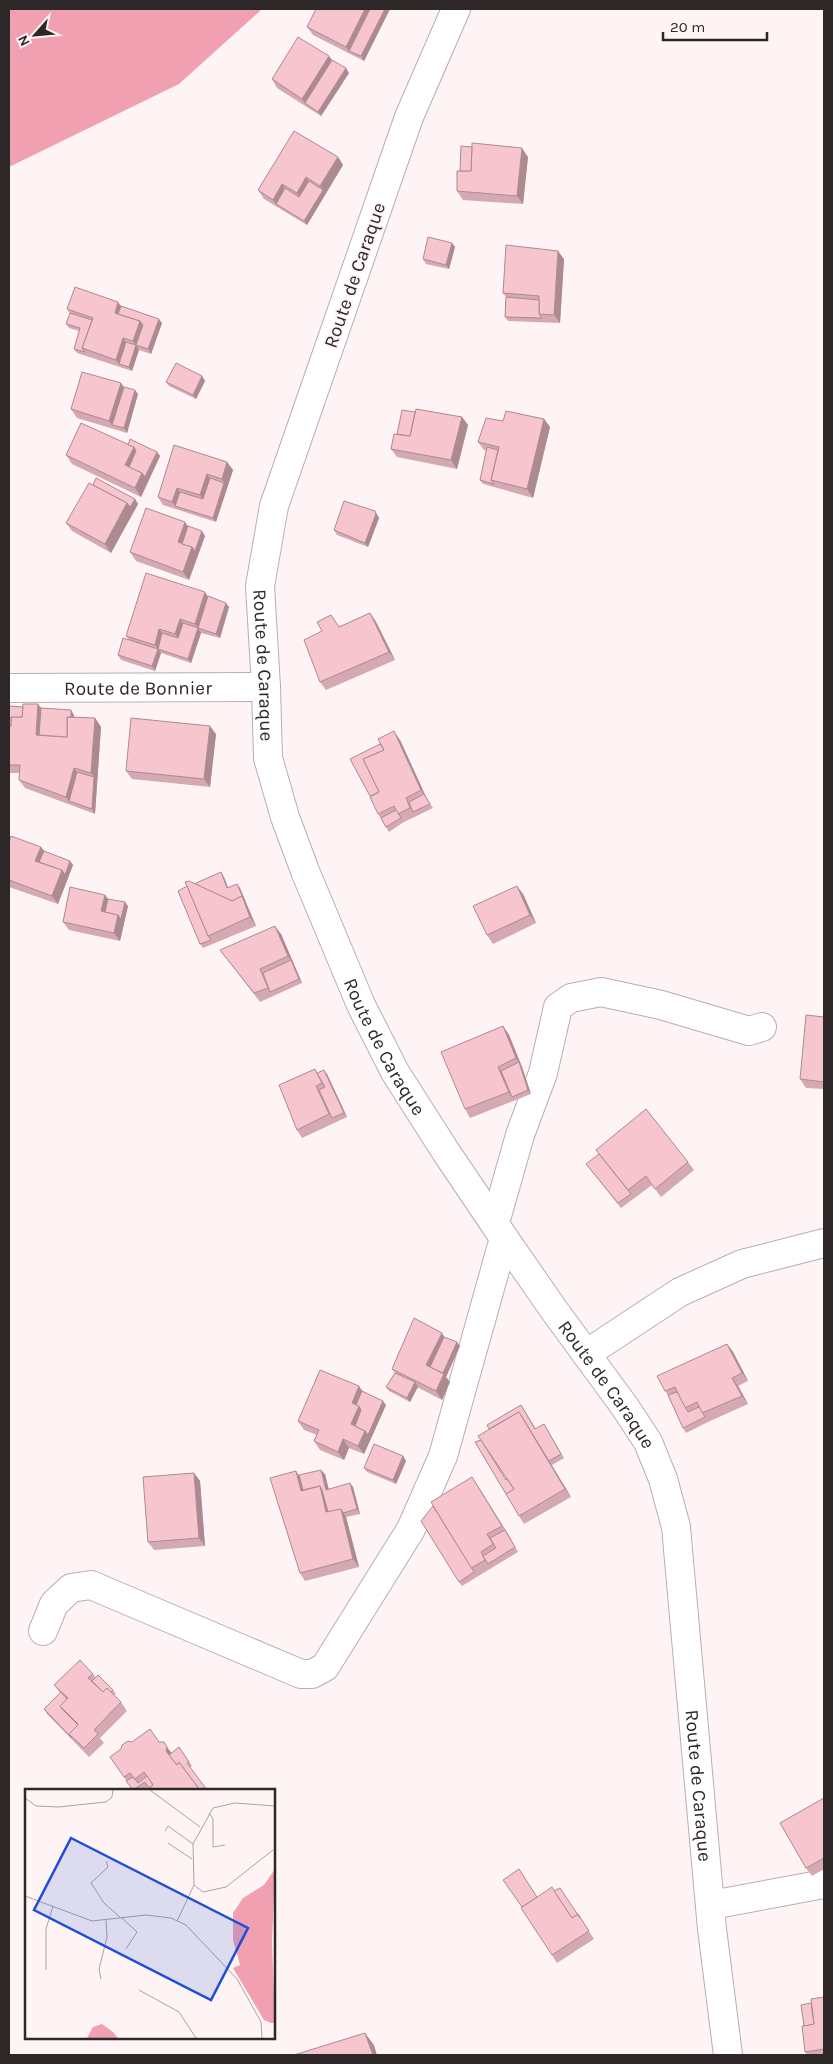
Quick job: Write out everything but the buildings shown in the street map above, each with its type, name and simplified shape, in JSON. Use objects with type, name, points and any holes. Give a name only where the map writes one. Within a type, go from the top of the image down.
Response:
[{"type":"street","name":"Route de Caraque","points":[[456,9],[409,117],[274,506],[260,586],[268,758],[285,818],[305,871],[361,1005],[395,1072],[446,1152],[625,1407],[648,1442],[663,1479],[676,1527],[712,1929],[728,2055]]},
{"type":"street","name":"Route de Bonnier","points":[[9,688],[266,688]]},
{"type":"street","points":[[42,1632],[54,1604],[71,1588],[91,1585],[300,1674],[312,1674],[325,1667],[410,1529],[443,1456],[500,1230],[520,1135],[543,1073],[558,1007],[571,998],[601,992],[661,1005],[749,1031],[762,1026]]},
{"type":"street","points":[[586,1354],[680,1292],[742,1264],[824,1243]]},
{"type":"street","points":[[711,1904],[824,1884]]},
{"type":"shaded area","points":[[9,9],[262,9],[179,84],[9,167]]}]
